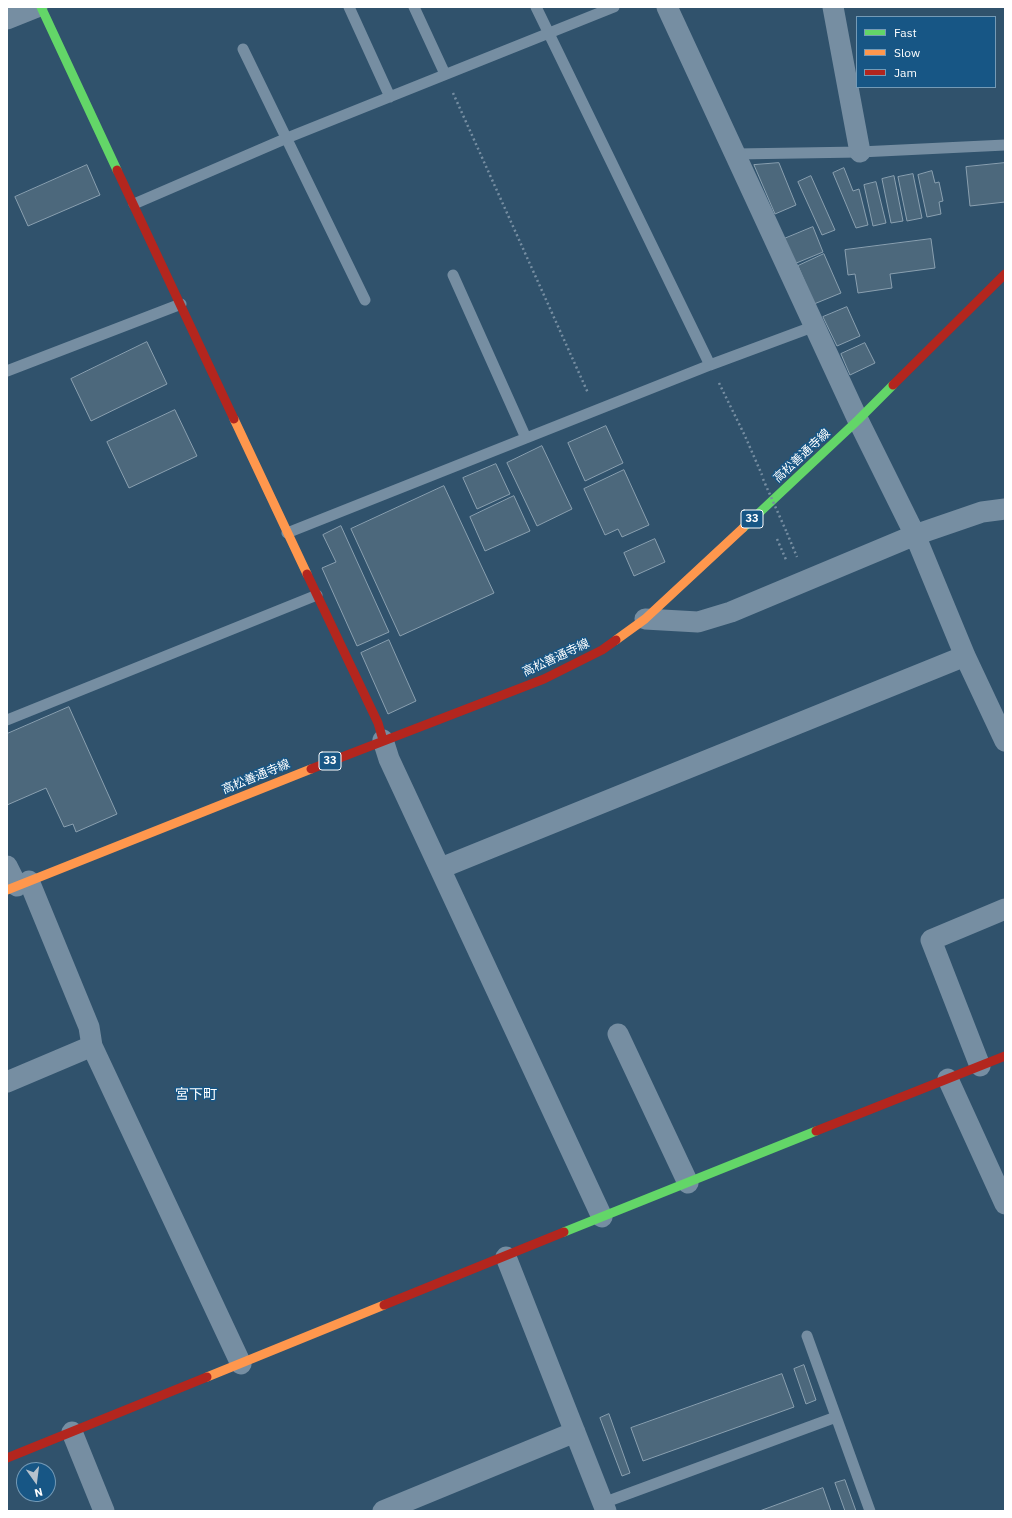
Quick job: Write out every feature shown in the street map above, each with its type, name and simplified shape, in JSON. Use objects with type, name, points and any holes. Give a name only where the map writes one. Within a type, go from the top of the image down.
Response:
[{"type":"street","points":[[7,19],[37,7]]},
{"type":"street","points":[[41,7],[287,533],[378,723],[390,759],[602,1217]]},
{"type":"street","points":[[667,7],[858,420],[916,535],[965,656],[1005,741]]},
{"type":"street","points":[[833,7],[860,152]]},
{"type":"street","name":"高松善通寺線","points":[[17,886],[383,740],[544,679],[602,650],[645,619],[858,420],[1005,274]]},
{"type":"street","points":[[645,619],[698,622],[731,612],[916,535],[982,512],[1005,509]]},
{"type":"street","points":[[441,868],[965,656]]},
{"type":"street","points":[[7,866],[89,1027],[92,1046],[241,1364]]},
{"type":"street","points":[[980,1066],[931,940],[1005,909]]},
{"type":"street","points":[[618,1034],[688,1183]]},
{"type":"street","points":[[7,1082],[92,1046]]},
{"type":"street","points":[[7,1458],[602,1217],[1005,1056]]},
{"type":"street","points":[[948,1079],[1005,1204]]},
{"type":"street","points":[[506,1257],[605,1507]]},
{"type":"street","points":[[72,1432],[104,1511]]},
{"type":"street","points":[[383,1511],[575,1432]]},
{"type":"lane","points":[[349,7],[390,97]]},
{"type":"lane","points":[[414,7],[445,74]]},
{"type":"lane","points":[[536,7],[548,35],[710,365]]},
{"type":"lane","points":[[134,204],[287,138],[445,74],[548,35],[614,7]]},
{"type":"lane","points":[[243,49],[364,300]]},
{"type":"lane","points":[[736,154],[860,152],[1005,145]]},
{"type":"lane","points":[[453,275],[526,438]]},
{"type":"lane","points":[[7,371],[180,304]]},
{"type":"lane","points":[[287,533],[710,365],[814,326]]},
{"type":"lane","points":[[7,720],[317,595]]},
{"type":"lane","points":[[807,1336],[870,1511]]},
{"type":"lane","points":[[605,1507],[836,1417]]},
{"type":"path","points":[[445,74],[596,411]]},
{"type":"path","points":[[710,365],[745,436],[796,555]]},
{"type":"path","points":[[777,539],[786,560]]},
{"type":"building","points":[[779,163],[796,205],[775,214],[754,165]]},
{"type":"building","points":[[1005,163],[1005,202],[970,206],[966,167]]},
{"type":"building","points":[[87,165],[100,195],[28,226],[15,197]]},
{"type":"building","points":[[844,168],[853,191],[859,189],[868,225],[856,228],[833,173]]},
{"type":"building","points":[[932,171],[935,183],[939,182],[943,201],[939,202],[941,214],[927,217],[918,175]]},
{"type":"building","points":[[913,174],[922,218],[907,221],[898,177]]},
{"type":"building","points":[[811,176],[835,230],[822,235],[798,182]]},
{"type":"building","points":[[894,176],[903,221],[891,223],[882,179]]},
{"type":"building","points":[[876,182],[886,223],[873,226],[864,185]]},
{"type":"building","points":[[813,227],[823,252],[794,264],[784,239]]},
{"type":"building","points":[[931,239],[935,268],[890,274],[892,288],[858,293],[855,274],[848,275],[845,250]]},
{"type":"building","points":[[824,254],[841,293],[814,304],[798,266]]},
{"type":"building","points":[[847,307],[860,336],[837,346],[823,317]]},
{"type":"building","points":[[147,342],[167,384],[91,421],[71,379]]},
{"type":"building","points":[[865,343],[875,363],[850,375],[841,354]]},
{"type":"building","points":[[175,410],[197,456],[129,488],[107,442]]},
{"type":"building","points":[[606,426],[623,463],[585,481],[568,443]]},
{"type":"building","points":[[542,446],[572,509],[537,526],[507,463]]},
{"type":"building","points":[[496,464],[510,494],[477,509],[463,478]]},
{"type":"building","points":[[624,470],[649,525],[622,537],[618,529],[605,535],[584,489]]},
{"type":"building","points":[[444,486],[494,593],[400,636],[351,529]]},
{"type":"building","points":[[514,496],[530,531],[485,551],[470,517]]},
{"type":"building","points":[[341,526],[389,632],[357,646],[322,568],[336,562],[323,535]]},
{"type":"building","points":[[655,539],[665,562],[634,576],[624,553]]},
{"type":"building","points":[[389,640],[416,701],[388,714],[361,653]]},
{"type":"building","points":[[69,707],[117,814],[76,832],[73,824],[64,827],[46,788],[7,805],[7,734]]},
{"type":"building","points":[[804,1365],[816,1400],[806,1404],[794,1369]]},
{"type":"building","points":[[782,1374],[794,1407],[643,1461],[631,1428]]},
{"type":"building","points":[[609,1414],[630,1473],[622,1476],[600,1418]]},
{"type":"building","points":[[845,1480],[856,1511],[845,1511],[835,1483]]},
{"type":"building","points":[[823,1488],[831,1511],[760,1511]]},
{"type":"traffic: fast","points":[[41,7],[117,170]]},
{"type":"traffic: fast","points":[[743,528],[893,385]]},
{"type":"traffic: fast","points":[[564,1232],[816,1131]]},
{"type":"traffic: slow","points":[[234,419],[307,574]]},
{"type":"traffic: slow","points":[[616,640],[645,619],[743,528]]},
{"type":"traffic: slow","points":[[7,890],[311,769]]},
{"type":"traffic: slow","points":[[207,1377],[384,1305]]},
{"type":"traffic: jam","points":[[117,170],[234,419]]},
{"type":"traffic: jam","points":[[893,385],[1005,274]]},
{"type":"traffic: jam","points":[[307,574],[378,723],[383,740]]},
{"type":"traffic: jam","points":[[311,769],[544,679],[602,650],[616,640]]},
{"type":"traffic: jam","points":[[816,1131],[1005,1056]]},
{"type":"traffic: jam","points":[[384,1305],[564,1232]]},
{"type":"traffic: jam","points":[[7,1458],[207,1377]]},
{"type":"district","name":"宮下町","points":[[196,1095]]}]
